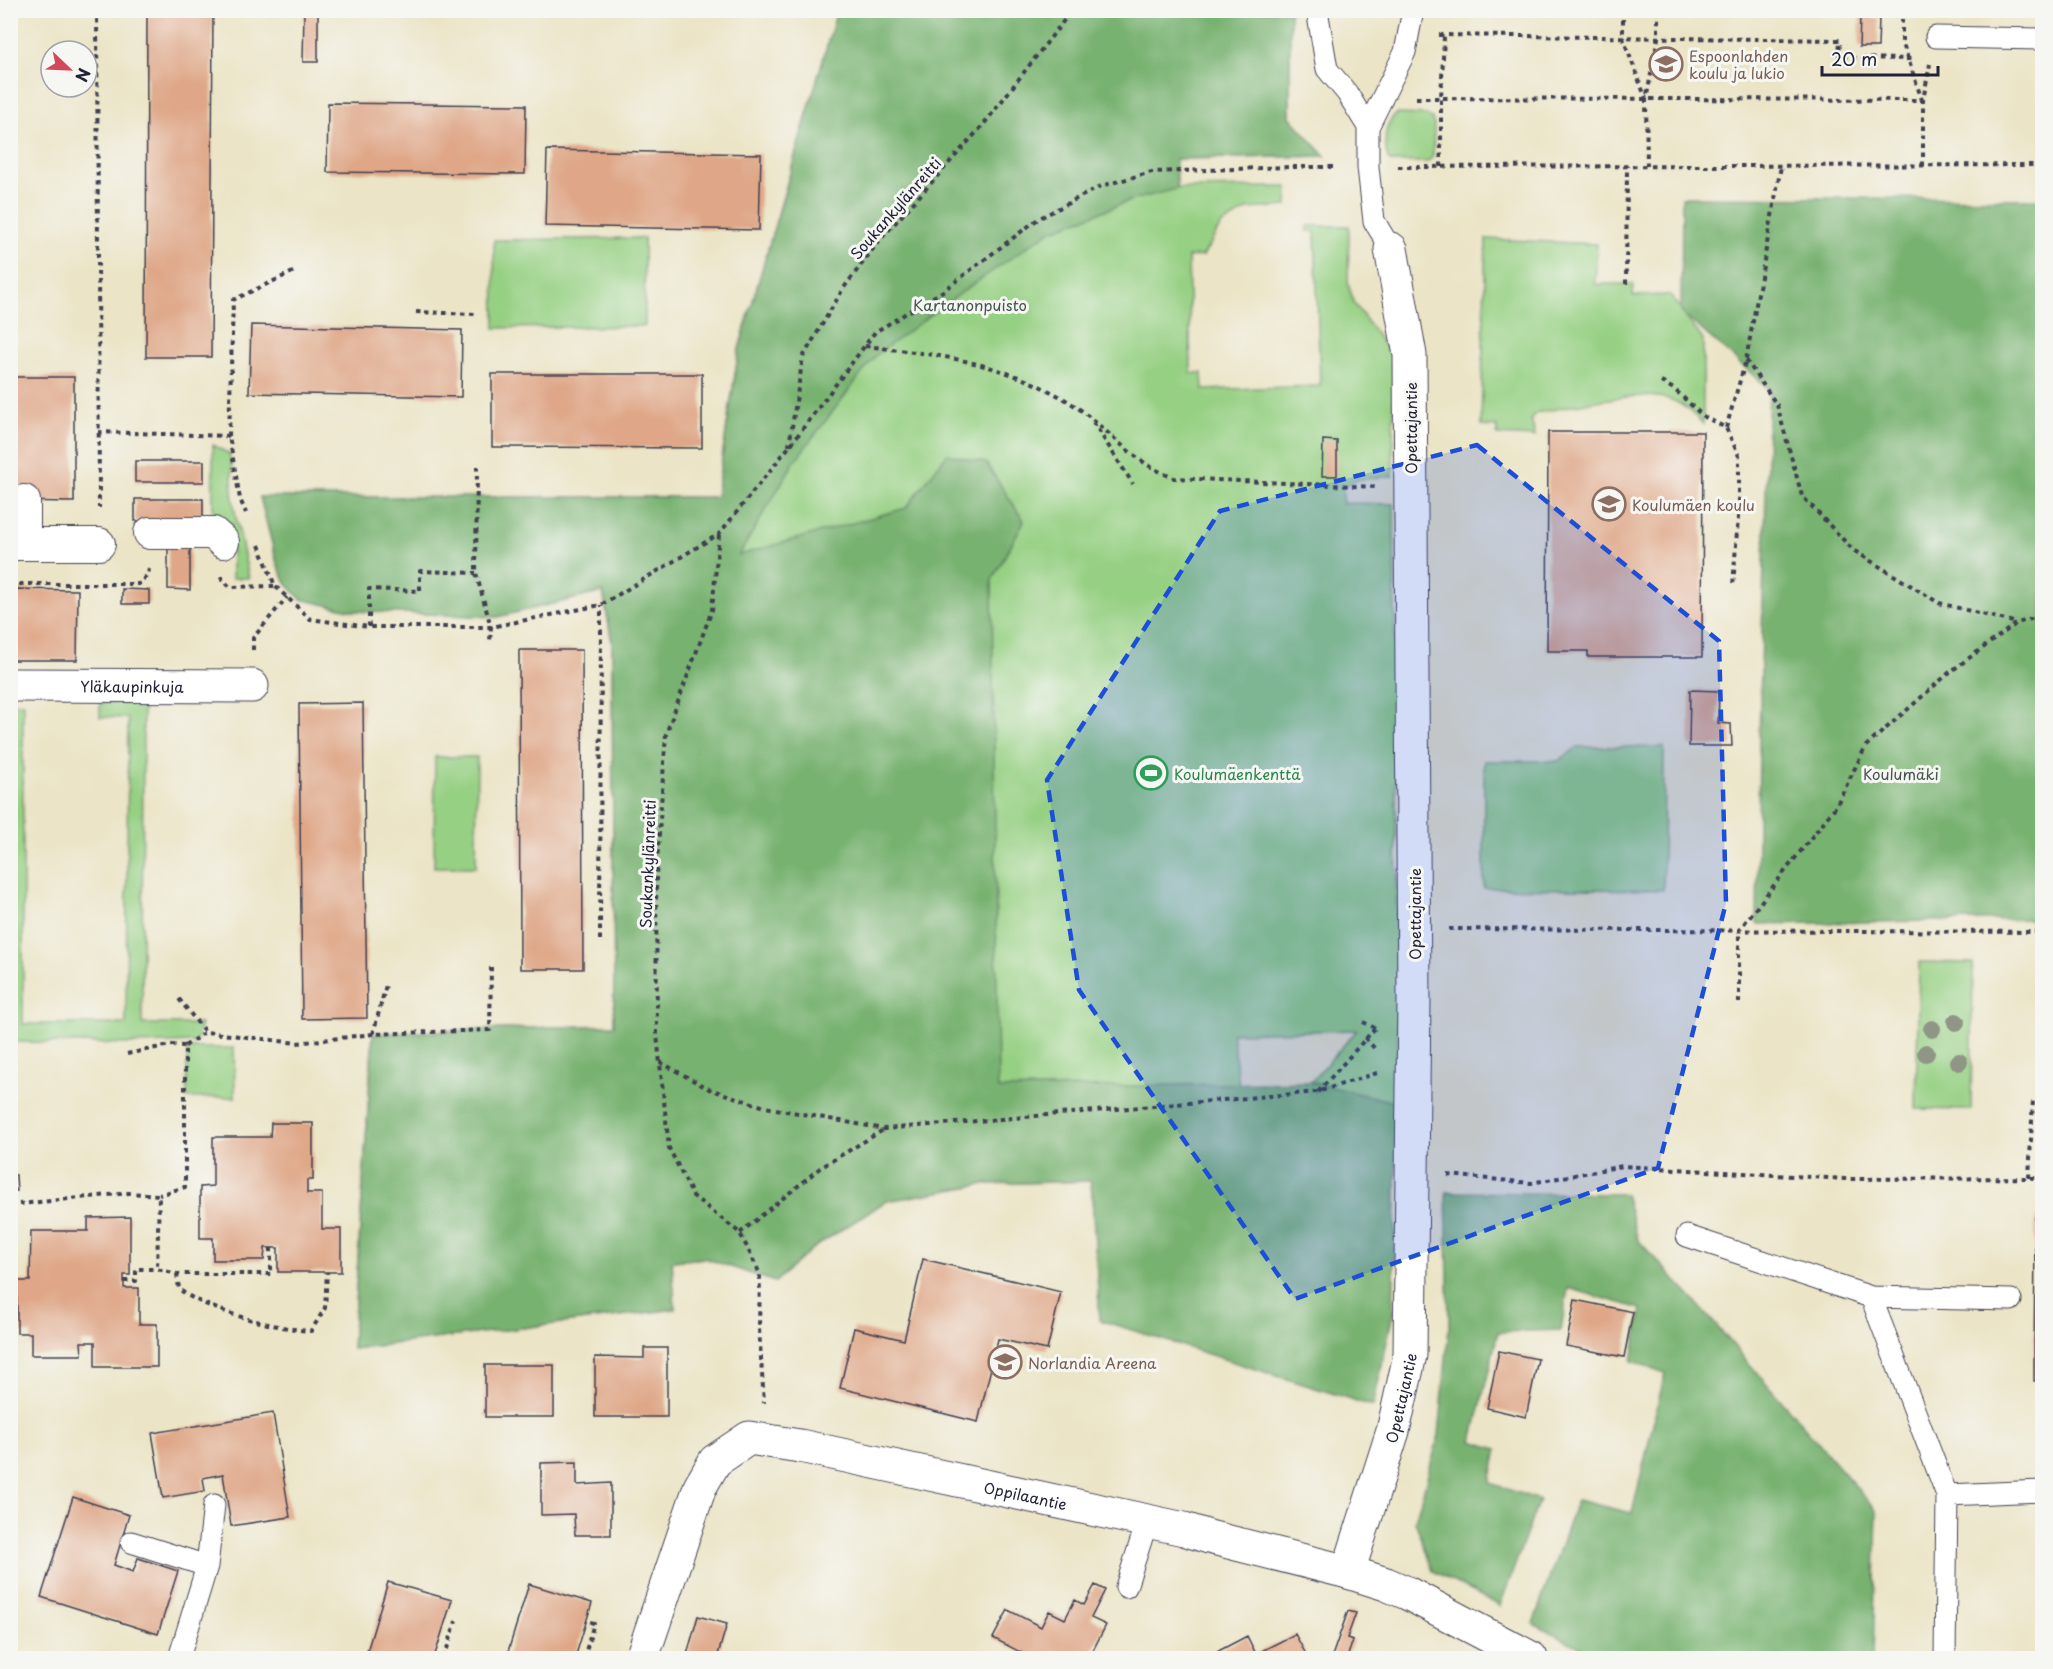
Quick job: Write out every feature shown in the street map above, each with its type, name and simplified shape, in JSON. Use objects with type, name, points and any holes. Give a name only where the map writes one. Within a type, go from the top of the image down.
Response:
[{"type":"street","name":"Opettajantie","points":[[1348,1572],[1393,1431],[1410,1355],[1414,929],[1410,356],[1391,249]]},
{"type":"street","points":[[24,501],[17,544],[99,544]]},
{"type":"street","points":[[150,532],[213,533],[223,542]]},
{"type":"street","name":"Yläkaupinkuja","points":[[10,685],[252,686]]},
{"type":"street","name":"Oppilaantie","points":[[642,1659],[700,1487],[715,1461],[749,1438],[800,1446],[1184,1529],[1348,1572],[1407,1593],[1531,1659]]},
{"type":"lane","points":[[1317,10],[1327,69],[1347,93],[1368,127]]},
{"type":"lane","points":[[1391,249],[1374,221],[1368,167],[1368,127],[1405,52],[1413,10]]},
{"type":"lane","points":[[1936,37],[2043,39]]},
{"type":"lane","points":[[1687,1236],[1871,1297],[2011,1300]]},
{"type":"lane","points":[[1871,1297],[1947,1495],[1945,1659]]},
{"type":"lane","points":[[1947,1495],[2043,1491]]},
{"type":"lane","points":[[179,1659],[207,1566],[214,1505]]},
{"type":"lane","points":[[1126,1587],[1147,1522]]},
{"type":"lane","points":[[131,1542],[207,1566]]},
{"type":"path","points":[[97,10],[98,432],[229,436]]},
{"type":"path","name":"Soukankylänreitti","points":[[789,447],[802,357],[843,289],[879,241],[984,124],[1072,10]]},
{"type":"path","points":[[1623,10],[1623,38],[1646,100]]},
{"type":"path","points":[[1647,166],[1646,100],[1658,38],[1658,10]]},
{"type":"path","points":[[1902,10],[1902,41],[1923,100],[1923,166]]},
{"type":"path","points":[[1408,34],[1840,40],[1839,58],[1920,59]]},
{"type":"path","points":[[1441,167],[1444,35]]},
{"type":"path","points":[[1383,97],[1923,100]]},
{"type":"path","points":[[258,542],[275,586],[310,619],[369,627],[491,627],[601,606],[719,534],[789,447],[875,333],[943,291],[1038,219],[1101,186],[1152,172],[1289,167],[2043,165]]},
{"type":"path","points":[[1626,284],[1627,166]]},
{"type":"path","points":[[1726,428],[1746,360],[1781,166]]},
{"type":"path","points":[[249,521],[240,499],[229,436],[233,300],[297,270]]},
{"type":"path","points":[[416,312],[475,314]]},
{"type":"path","points":[[865,346],[944,355],[981,363],[1059,396],[1153,468],[1174,478],[1370,486]]},
{"type":"path","points":[[1746,360],[1777,405],[1802,496],[1853,550],[1939,603],[2018,623]]},
{"type":"path","points":[[1662,382],[1674,389],[1703,416],[1726,428],[1739,456],[1739,504],[1733,586]]},
{"type":"path","points":[[1091,419],[1133,484]]},
{"type":"path","points":[[477,466],[476,573],[491,627],[490,641]]},
{"type":"path","name":"Soukankylänreitti","points":[[719,534],[712,610],[666,734],[656,877],[657,1035],[669,1148],[693,1196],[740,1233]]},
{"type":"path","points":[[10,584],[139,584],[148,574],[149,565]]},
{"type":"path","points":[[369,627],[369,589],[420,591],[420,572],[476,573]]},
{"type":"path","points":[[222,579],[230,587],[275,586]]},
{"type":"path","points":[[252,686],[253,638],[287,597]]},
{"type":"path","points":[[600,940],[601,606]]},
{"type":"path","points":[[1738,1003],[1739,930],[1836,806],[1866,746],[1950,672],[2018,623],[2043,616]]},
{"type":"path","points":[[1414,929],[2043,932]]},
{"type":"path","points":[[128,1054],[170,1045],[185,1046],[205,1032],[297,1042],[373,1034],[490,1030],[491,967]]},
{"type":"path","points":[[1317,1092],[1414,983]]},
{"type":"path","points":[[373,1034],[386,985]]},
{"type":"path","points":[[179,999],[205,1032]]},
{"type":"path","points":[[1363,1022],[1375,1028]]},
{"type":"path","points":[[10,1205],[129,1193],[159,1195],[185,1187],[185,1046]]},
{"type":"path","points":[[659,1062],[709,1089],[765,1107],[884,1129],[1317,1092],[1414,1060]]},
{"type":"path","points":[[2029,1178],[2033,1100]]},
{"type":"path","points":[[770,1410],[764,1403],[762,1377],[759,1329],[760,1274],[740,1233],[820,1168],[884,1129]]},
{"type":"path","points":[[1439,1174],[1532,1183],[1623,1166],[1844,1179],[2043,1178]]},
{"type":"path","points":[[157,1269],[159,1195]]},
{"type":"path","points":[[124,1281],[136,1281],[136,1269],[157,1269],[177,1274],[271,1274],[271,1248]]},
{"type":"path","points":[[177,1274],[179,1289],[190,1298],[290,1330],[311,1331],[325,1308],[327,1272]]},
{"type":"path","points":[[444,1659],[456,1621]]},
{"type":"path","points":[[584,1659],[594,1623],[586,1621]]},
{"type":"highlighted area","points":[[1477,445],[1719,641],[1726,903],[1658,1168],[1295,1299],[1079,990],[1047,780],[1220,511]]},
{"type":"green space","name":"Kartanonpuisto","points":[[837,11],[1290,11],[1290,117],[1325,156],[1176,159],[1177,188],[1288,187],[1287,206],[1248,209],[1221,225],[1203,256],[1188,257],[1191,373],[1202,373],[1203,390],[1320,386],[1315,231],[1307,231],[1308,226],[1349,226],[1348,284],[1354,303],[1394,359],[1393,476],[1355,480],[1343,488],[1343,503],[1394,504],[1398,1103],[1393,1313],[1373,1406],[1100,1320],[1091,1181],[985,1184],[886,1201],[813,1248],[775,1282],[705,1258],[672,1261],[675,1309],[352,1349],[373,1034],[614,1025],[612,642],[603,592],[497,617],[354,611],[301,599],[286,583],[277,563],[260,497],[716,497],[739,349]],"holes":[[[1357,1030],[1311,1082],[1239,1085],[1232,1033]]]},
{"type":"green space","name":"Kartanonpuisto","points":[[837,11],[1290,11],[1290,117],[1325,156],[1176,159],[1177,189],[1132,200],[1050,231],[876,355],[794,462],[739,555],[906,508],[947,454],[986,463],[1024,521],[992,580],[998,1089],[1311,1082],[1398,1103],[1393,1313],[1373,1406],[1100,1320],[1091,1181],[985,1184],[886,1201],[813,1248],[775,1282],[705,1258],[672,1261],[675,1309],[352,1349],[373,1034],[614,1025],[612,642],[603,592],[497,617],[354,611],[301,599],[286,583],[277,563],[260,497],[716,497],[739,349]]},
{"type":"green space","points":[[1397,114],[1426,115],[1432,118],[1433,156],[1428,162],[1391,162],[1388,159],[1385,141],[1387,128]]},
{"type":"green space","name":"Koulumäki","points":[[1682,197],[2042,199],[2042,919],[1757,924],[1759,738],[1769,389],[1681,312]]},
{"type":"green space","points":[[644,238],[645,326],[495,328],[494,240]]},
{"type":"green space","points":[[1486,239],[1597,244],[1595,284],[1633,284],[1633,296],[1670,295],[1703,340],[1703,424],[1686,408],[1674,401],[1661,397],[1644,396],[1606,400],[1536,413],[1531,418],[1535,437],[1497,435],[1497,427],[1481,426]]},
{"type":"green space","points":[[213,445],[229,454],[232,464],[235,513],[249,578],[232,578],[232,524],[213,524]]},
{"type":"green space","points":[[10,703],[23,703],[23,1024],[126,1024],[128,718],[100,717],[100,703],[143,703],[142,1024],[201,1024],[196,1042],[137,1044],[11,1042]]},
{"type":"green space","points":[[1578,747],[1664,747],[1663,890],[1484,888],[1484,761],[1558,761]]},
{"type":"green space","points":[[435,757],[477,757],[476,867],[434,867]]},
{"type":"green space","points":[[1919,962],[1973,963],[1971,1110],[1916,1109]]},
{"type":"green space","points":[[187,1048],[234,1048],[235,1097],[187,1098]]},
{"type":"green space","points":[[1446,1192],[1625,1194],[1638,1240],[1701,1308],[1877,1511],[1873,1658],[1601,1658],[1533,1624],[1577,1500],[1632,1513],[1665,1373],[1632,1361],[1641,1309],[1568,1288],[1561,1330],[1498,1332],[1472,1441],[1497,1449],[1490,1483],[1539,1500],[1500,1606],[1433,1571],[1415,1521],[1439,1435],[1449,1326]]},
{"type":"building","points":[[147,10],[213,10],[211,357],[146,357]]},
{"type":"building","points":[[304,10],[318,10],[318,62],[303,62]]},
{"type":"building","points":[[1860,17],[1879,18],[1878,47],[1859,47]]},
{"type":"building","points":[[328,103],[526,105],[525,174],[327,172]]},
{"type":"building","points":[[547,150],[761,154],[759,230],[545,226]]},
{"type":"building","points":[[251,325],[462,330],[461,397],[249,393]]},
{"type":"building","points":[[492,374],[702,374],[702,448],[492,447]]},
{"type":"building","points":[[10,377],[74,377],[74,502],[10,501]]},
{"type":"building","points":[[1548,432],[1703,432],[1702,657],[1588,657],[1588,651],[1547,651]]},
{"type":"building","points":[[1323,440],[1337,441],[1337,476],[1322,476]]},
{"type":"building","points":[[135,461],[204,461],[204,482],[135,482]]},
{"type":"building","points":[[135,499],[203,499],[203,520],[135,521]]},
{"type":"building","points":[[168,543],[190,543],[190,590],[168,589]]},
{"type":"building","points":[[10,589],[78,590],[77,660],[10,660]]},
{"type":"building","points":[[122,589],[149,590],[149,604],[122,604]]},
{"type":"building","points":[[519,650],[582,650],[583,969],[520,969]]},
{"type":"building","points":[[1690,690],[1719,691],[1718,723],[1731,724],[1732,746],[1689,746]]},
{"type":"building","points":[[363,703],[367,1018],[302,1019],[299,704]]},
{"type":"building","points":[[271,1123],[313,1123],[313,1180],[307,1180],[307,1193],[322,1193],[322,1229],[341,1229],[341,1272],[278,1272],[278,1248],[265,1248],[264,1260],[213,1260],[213,1238],[200,1238],[200,1187],[213,1186],[213,1137],[270,1137]]},
{"type":"building","points":[[10,1175],[16,1175],[17,1191],[10,1191]]},
{"type":"building","points":[[130,1217],[130,1275],[124,1275],[124,1288],[139,1288],[139,1324],[157,1324],[157,1367],[95,1367],[95,1342],[81,1342],[82,1355],[31,1355],[31,1333],[17,1333],[17,1281],[30,1281],[31,1231],[88,1231],[88,1218]]},
{"type":"building","points":[[2035,1217],[2042,1217],[2042,1381],[2034,1381]]},
{"type":"building","points":[[923,1259],[1061,1292],[1047,1350],[998,1339],[978,1422],[840,1388],[854,1328],[904,1340]]},
{"type":"building","points":[[1575,1300],[1633,1312],[1624,1357],[1566,1346]]},
{"type":"building","points":[[644,1348],[667,1348],[667,1417],[595,1417],[595,1357],[644,1358]]},
{"type":"building","points":[[1499,1351],[1538,1359],[1526,1417],[1487,1408]]},
{"type":"building","points":[[485,1365],[554,1365],[554,1417],[485,1417]]},
{"type":"building","points":[[273,1413],[290,1517],[231,1526],[223,1474],[203,1478],[205,1491],[163,1498],[152,1433]]},
{"type":"building","points":[[577,1462],[577,1485],[611,1483],[611,1535],[575,1535],[574,1514],[541,1515],[541,1463]]},
{"type":"building","points":[[73,1497],[129,1515],[114,1565],[133,1572],[138,1558],[178,1571],[158,1634],[41,1597]]},
{"type":"building","points":[[388,1582],[452,1600],[434,1658],[365,1658]]},
{"type":"building","points":[[529,1584],[592,1603],[575,1658],[506,1658]]},
{"type":"building","points":[[1095,1585],[1105,1590],[1091,1618],[1106,1625],[1089,1658],[1024,1658],[1026,1655],[993,1638],[1008,1610],[1041,1627],[1049,1611],[1065,1619],[1075,1600],[1084,1605]]},
{"type":"building","points":[[1348,1611],[1356,1613],[1347,1638],[1353,1640],[1347,1658],[1332,1656]]},
{"type":"building","points":[[698,1616],[727,1624],[717,1658],[686,1658]]},
{"type":"building","points":[[1295,1634],[1308,1658],[1205,1658],[1247,1636],[1256,1654]]},
{"type":"place","name":"Espoonlahden koulu ja lukio","points":[[1666,64]]},
{"type":"place","name":"Koulumäen koulu","points":[[1609,504]]},
{"type":"place","name":"Koulumäenkenttä","points":[[1151,773]]},
{"type":"place","name":"Norlandia Areena","points":[[1005,1362]]}]
